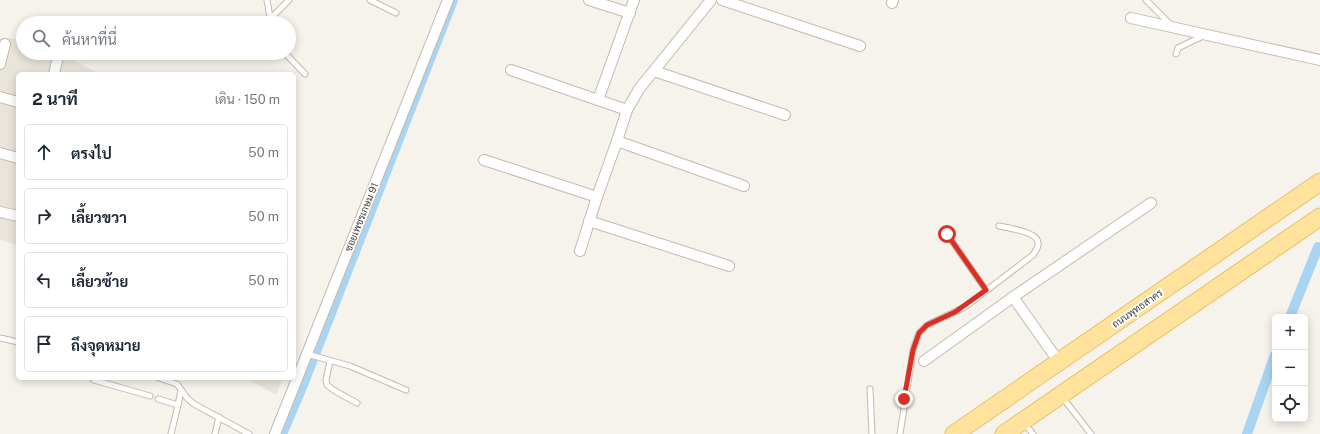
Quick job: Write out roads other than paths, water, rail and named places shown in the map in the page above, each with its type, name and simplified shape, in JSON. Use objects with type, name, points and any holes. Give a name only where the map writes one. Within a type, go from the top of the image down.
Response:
[{"type":"main road","name":"ถนนพุทธสาคร","points":[[954,434],[1320,182]]},
{"type":"main road","points":[[1004,434],[1028,428],[1061,395],[1320,217]]},
{"type":"street","name":"ซอยเพชรเกษม 91","points":[[296,373],[311,356],[448,0]]},
{"type":"street","points":[[589,0],[630,13]]},
{"type":"street","points":[[598,100],[634,0]]},
{"type":"street","points":[[580,251],[627,110],[639,89],[711,0]]},
{"type":"street","points":[[722,0],[860,46]]},
{"type":"street","points":[[1131,18],[1320,60]]},
{"type":"street","points":[[0,64],[5,44]]},
{"type":"street","points":[[54,72],[57,60]]},
{"type":"street","points":[[511,70],[627,110]]},
{"type":"street","points":[[654,71],[784,115]]},
{"type":"street","points":[[0,97],[16,101]]},
{"type":"street","points":[[617,141],[744,186]]},
{"type":"street","points":[[0,154],[16,158]]},
{"type":"street","points":[[484,160],[597,197]]},
{"type":"street","points":[[924,361],[1012,298],[1151,203]]},
{"type":"street","points":[[0,212],[16,216]]},
{"type":"street","points":[[589,222],[730,266]]},
{"type":"street","points":[[1012,298],[1060,362]]},
{"type":"street","name":"ซอยเพชรเกษม 91","points":[[276,434],[294,380]]},
{"type":"lane","points":[[267,0],[270,16]]},
{"type":"lane","points":[[275,16],[289,0]]},
{"type":"lane","points":[[370,0],[396,13]]},
{"type":"lane","points":[[1146,0],[1173,27]]},
{"type":"lane","points":[[1176,54],[1178,48],[1206,34]]},
{"type":"lane","points":[[292,60],[305,74]]},
{"type":"lane","points":[[900,434],[913,350],[919,333],[927,325],[960,310],[1033,255],[1038,247],[1039,242],[1037,238],[1031,234],[999,226]]},
{"type":"lane","points":[[947,234],[986,290]]},
{"type":"lane","points":[[0,338],[16,342]]},
{"type":"lane","points":[[311,356],[350,366],[406,390]]},
{"type":"lane","points":[[328,361],[326,380],[327,385],[357,403]]},
{"type":"lane","points":[[94,380],[150,396]]},
{"type":"lane","points":[[165,380],[177,384],[186,398],[194,404],[250,434]]},
{"type":"lane","points":[[870,389],[872,434]]},
{"type":"lane","points":[[171,434],[181,390]]},
{"type":"lane","points":[[1061,395],[1091,434]]},
{"type":"lane","points":[[158,399],[178,405]]},
{"type":"lane","points":[[215,434],[219,417]]},
{"type":"waterway","points":[[282,434],[303,385],[453,0]]},
{"type":"waterway","points":[[1291,314],[1318,247]]},
{"type":"waterway","points":[[1247,434],[1272,363]]}]
